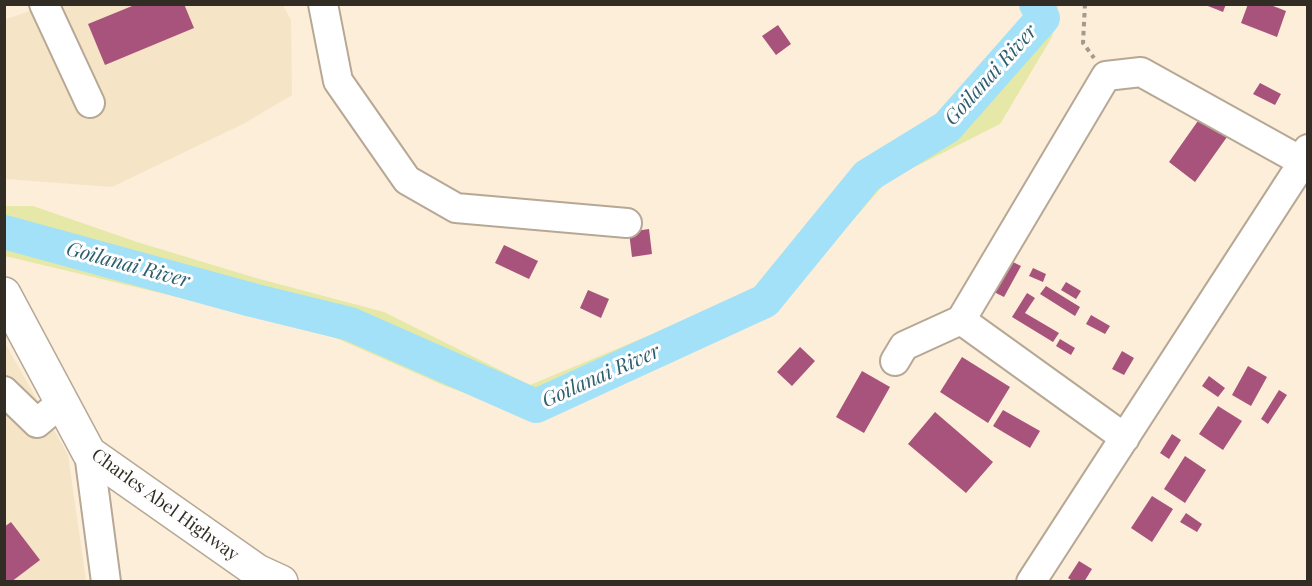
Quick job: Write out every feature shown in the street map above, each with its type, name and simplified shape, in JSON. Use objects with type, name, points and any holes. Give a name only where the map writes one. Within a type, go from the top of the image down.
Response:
[{"type":"main road","name":"Charles Abel Highway","points":[[10,305],[89,453],[257,572],[281,582]]},
{"type":"street","points":[[44,4],[90,103]]},
{"type":"street","points":[[323,4],[338,81],[406,180],[456,208],[627,223]]},
{"type":"street","points":[[895,361],[904,346],[961,320],[1106,76],[1141,72],[1305,155],[1031,582]]},
{"type":"street","points":[[961,320],[1125,438]]},
{"type":"street","points":[[4,390],[37,423],[62,402]]},
{"type":"street","points":[[89,453],[106,582]]},
{"type":"path","points":[[1085,4],[1083,43],[1106,76]]},
{"type":"shaded area","points":[[49,4],[283,5],[291,20],[292,95],[245,123],[112,187],[5,179],[4,20]]},
{"type":"shaded area","points":[[4,341],[68,455],[86,581],[5,581]]},
{"type":"green space","points":[[1020,5],[1058,5],[1052,37],[1000,124],[887,181],[779,305],[544,421],[445,386],[336,338],[236,311],[5,256],[5,206],[33,206],[137,242],[256,278],[384,312],[530,385],[756,291],[858,167],[936,115],[1026,19]]},
{"type":"building","points":[[137,4],[184,4],[194,28],[105,65],[88,24]]},
{"type":"building","points":[[1203,4],[1226,4],[1223,12]]},
{"type":"building","points":[[1248,4],[1268,4],[1286,11],[1277,37],[1241,23]]},
{"type":"building","points":[[778,25],[791,44],[776,55],[762,36]]},
{"type":"building","points":[[1260,83],[1281,94],[1275,105],[1253,94]]},
{"type":"building","points":[[1200,118],[1227,137],[1195,182],[1169,162]]},
{"type":"building","points":[[649,229],[652,254],[632,257],[629,232]]},
{"type":"building","points":[[504,245],[538,261],[529,279],[495,263]]},
{"type":"building","points":[[1007,259],[1021,266],[1004,297],[990,290]]},
{"type":"building","points":[[1033,268],[1046,274],[1043,282],[1029,276]]},
{"type":"building","points":[[1066,282],[1081,291],[1076,299],[1061,290]]},
{"type":"building","points":[[1046,286],[1080,307],[1075,316],[1040,294]]},
{"type":"building","points":[[588,290],[609,299],[601,318],[580,308]]},
{"type":"building","points":[[1027,293],[1035,298],[1025,313],[1059,333],[1053,342],[1012,317]]},
{"type":"building","points":[[1091,315],[1110,326],[1105,334],[1086,324]]},
{"type":"building","points":[[1060,339],[1075,348],[1071,355],[1056,346]]},
{"type":"building","points":[[800,347],[815,361],[792,386],[777,372]]},
{"type":"building","points":[[1122,351],[1134,358],[1124,375],[1112,369]]},
{"type":"building","points":[[962,357],[1010,387],[988,423],[940,392]]},
{"type":"building","points":[[1248,366],[1267,377],[1251,406],[1232,395]]},
{"type":"building","points":[[862,371],[890,387],[864,433],[836,417]]},
{"type":"building","points":[[1209,376],[1225,388],[1218,397],[1202,386]]},
{"type":"building","points":[[1279,390],[1287,395],[1268,424],[1261,419]]},
{"type":"building","points":[[1218,406],[1242,421],[1223,450],[1199,434]]},
{"type":"building","points":[[1003,410],[1040,431],[1030,448],[993,426]]},
{"type":"building","points":[[935,412],[993,462],[966,493],[908,444]]},
{"type":"building","points":[[1172,434],[1181,440],[1169,459],[1160,453]]},
{"type":"building","points":[[1185,456],[1206,470],[1185,503],[1164,489]]},
{"type":"building","points":[[1152,496],[1173,509],[1152,542],[1131,528]]},
{"type":"building","points":[[1186,513],[1202,524],[1197,532],[1180,522]]},
{"type":"building","points":[[11,522],[40,560],[11,582],[4,582],[4,527]]},
{"type":"building","points":[[1079,561],[1092,569],[1084,582],[1074,582],[1068,578]]},
{"type":"waterway","name":"Goilanai River","points":[[4,232],[252,300],[350,324],[536,406],[765,301],[867,176],[947,127],[1043,18],[1036,4]]}]
